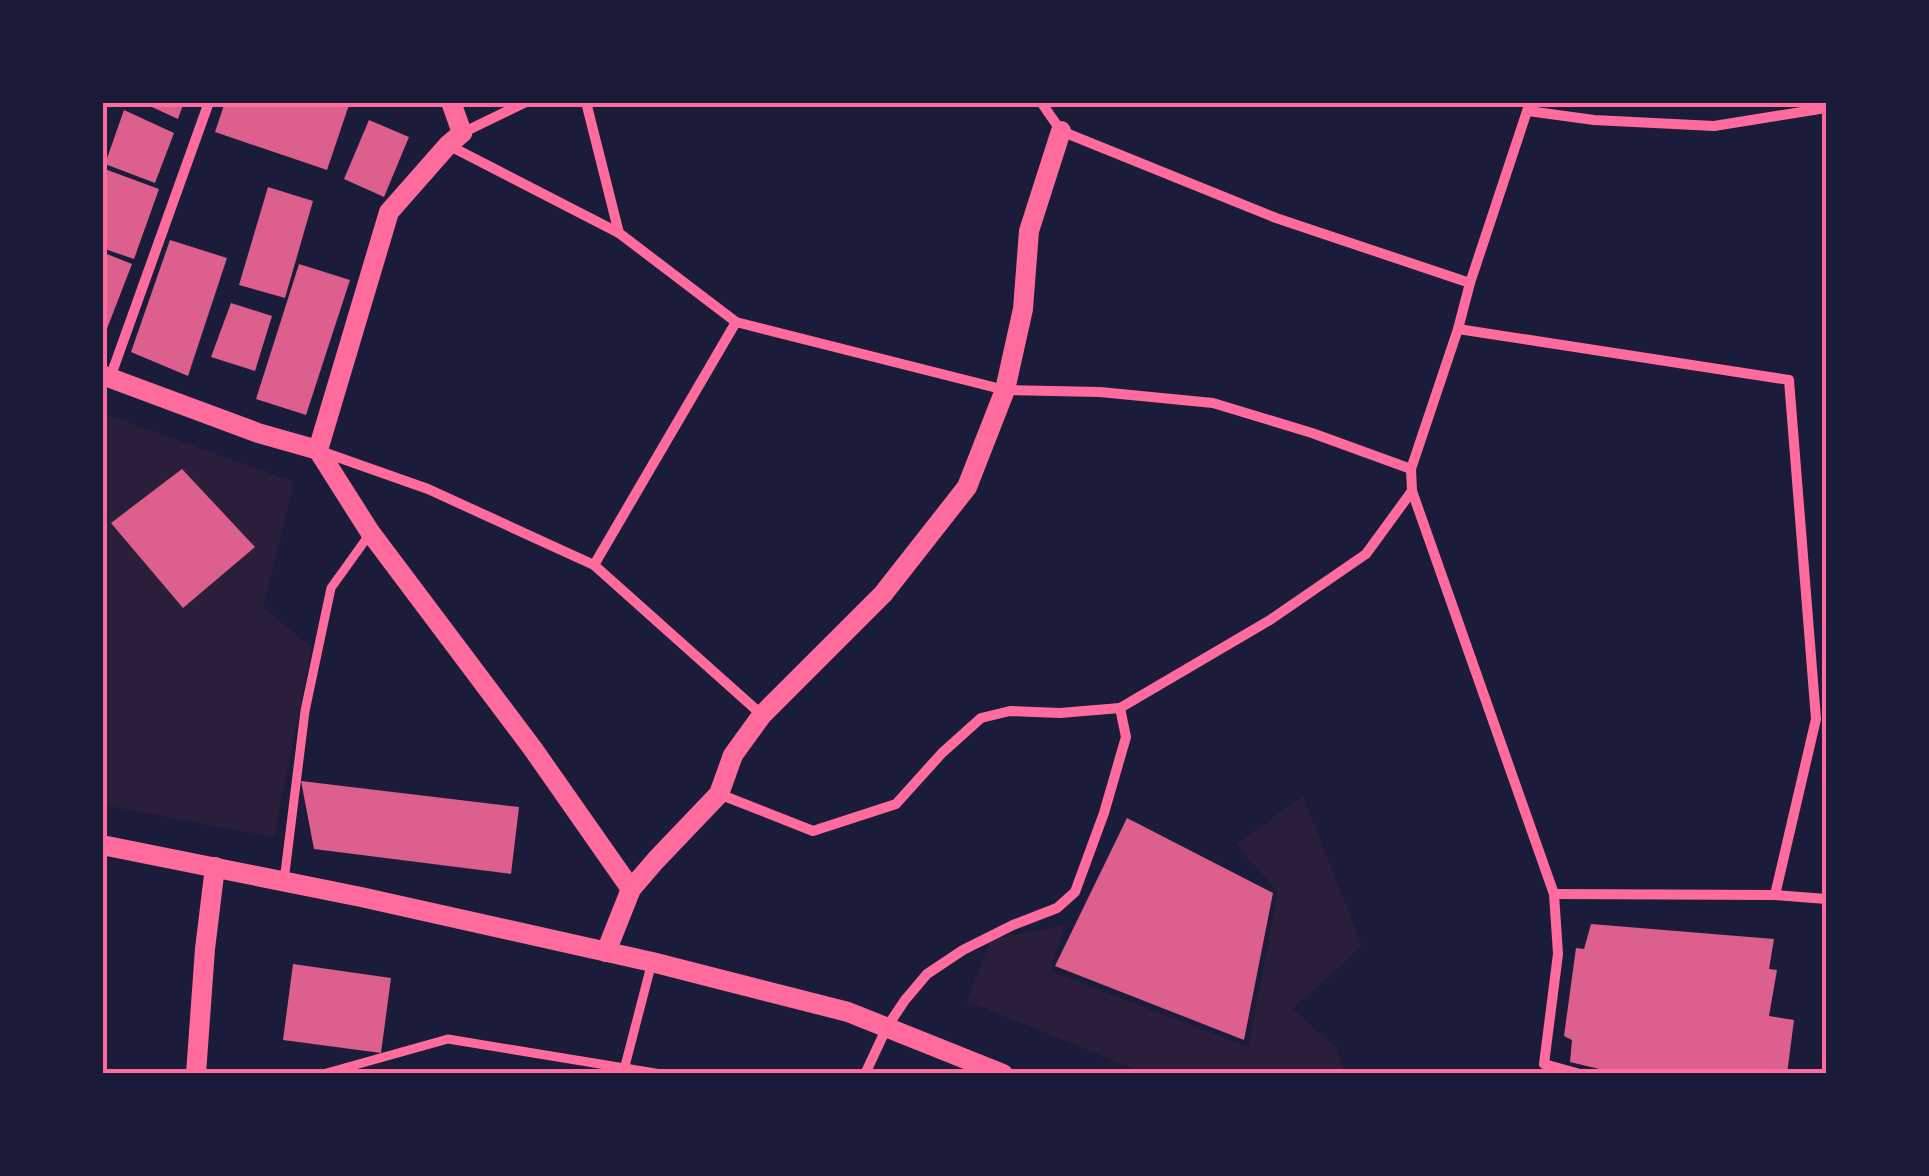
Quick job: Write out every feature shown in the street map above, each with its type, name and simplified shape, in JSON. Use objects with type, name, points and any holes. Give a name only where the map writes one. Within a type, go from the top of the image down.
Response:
[{"type":"main road","points":[[318,450],[390,212],[455,139],[451,102]]},
{"type":"main road","points":[[606,952],[631,890],[719,794],[733,755],[762,714],[883,594],[967,488],[1005,390],[1023,309],[1029,231],[1061,130]]},
{"type":"main road","points":[[106,376],[258,433],[318,450],[370,532],[533,749],[631,890]]},
{"type":"main road","points":[[102,845],[652,962],[848,1012],[1003,1074]]},
{"type":"main road","points":[[196,1074],[205,949],[216,867]]},
{"type":"street","points":[[106,376],[209,102]]},
{"type":"street","points":[[455,139],[526,102]]},
{"type":"street","points":[[586,102],[619,233]]},
{"type":"street","points":[[1040,102],[1061,130],[1276,218],[1470,283]]},
{"type":"street","points":[[1580,1074],[1540,1069],[1558,954],[1554,894],[1412,490],[1411,468],[1529,106],[1594,120],[1714,126],[1826,108]]},
{"type":"street","points":[[455,139],[619,233],[736,322],[1005,390],[1100,392],[1213,402],[1411,468]]},
{"type":"street","points":[[594,565],[736,322]]},
{"type":"street","points":[[1458,330],[1789,380],[1821,719],[1775,895]]},
{"type":"street","points":[[318,450],[428,489],[594,565],[762,714]]},
{"type":"street","points":[[719,794],[813,831],[896,804],[942,753],[981,718],[1010,711],[1060,714],[1120,708],[1270,620],[1366,554],[1412,490]]},
{"type":"street","points":[[284,881],[305,711],[331,588],[370,532]]},
{"type":"street","points":[[866,1074],[887,1027],[927,974],[1013,924],[1057,908],[1075,892],[1126,737],[1120,708]]},
{"type":"street","points":[[1554,894],[1775,895],[1826,899]]},
{"type":"street","points":[[625,1066],[652,962]]},
{"type":"street","points":[[323,1074],[448,1039],[660,1074]]},
{"type":"shaded area","points":[[102,413],[294,482],[263,608],[312,647],[274,837],[103,805]]},
{"type":"shaded area","points":[[1303,796],[1362,946],[1293,1009],[1337,1048],[1345,1073],[1144,1073],[967,1001],[991,939],[1065,925],[1050,971],[1248,1047],[1278,892],[1236,844]]},
{"type":"building","points":[[141,102],[184,102],[178,119]]},
{"type":"building","points":[[225,102],[350,102],[327,170],[215,132]]},
{"type":"building","points":[[124,110],[174,133],[155,183],[105,164]]},
{"type":"building","points":[[369,120],[409,137],[384,197],[344,179]]},
{"type":"building","points":[[102,168],[159,189],[134,259],[102,248]]},
{"type":"building","points":[[268,187],[313,201],[285,298],[239,285]]},
{"type":"building","points":[[170,240],[227,258],[188,376],[131,352]]},
{"type":"building","points":[[102,252],[132,264],[103,339],[102,339]]},
{"type":"building","points":[[299,264],[350,280],[306,415],[256,399]]},
{"type":"building","points":[[231,303],[272,316],[255,371],[211,357]]},
{"type":"building","points":[[182,469],[255,547],[183,608],[111,523]]},
{"type":"building","points":[[301,781],[519,807],[511,874],[314,849]]},
{"type":"building","points":[[1127,818],[1273,893],[1244,1040],[1055,966]]},
{"type":"building","points":[[1591,924],[1774,939],[1769,969],[1777,970],[1769,1016],[1794,1020],[1787,1074],[1620,1074],[1570,1062],[1572,1040],[1564,1036],[1576,948],[1584,949]]},
{"type":"building","points":[[293,964],[391,978],[381,1053],[283,1040]]}]
